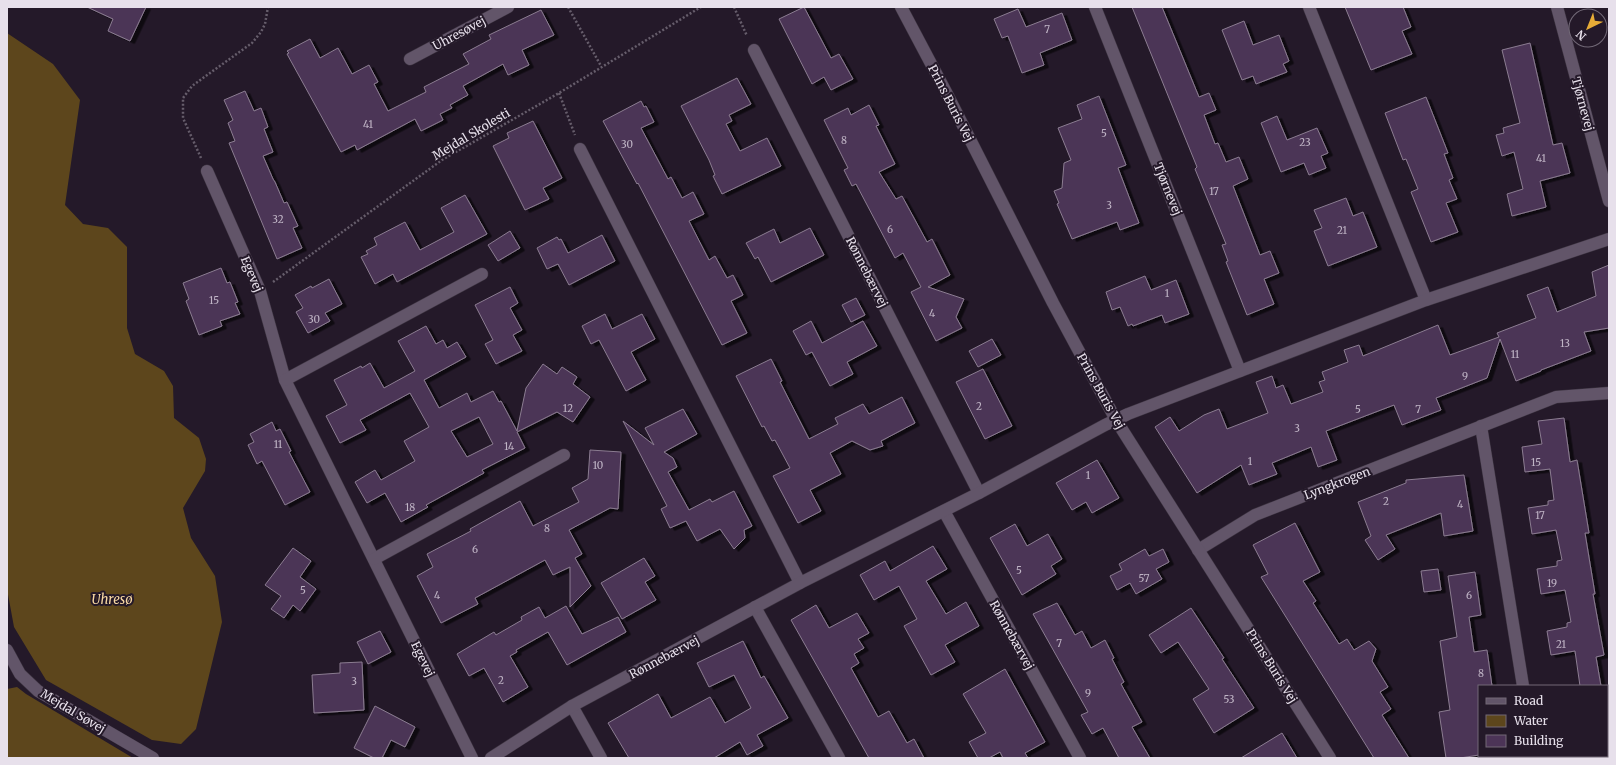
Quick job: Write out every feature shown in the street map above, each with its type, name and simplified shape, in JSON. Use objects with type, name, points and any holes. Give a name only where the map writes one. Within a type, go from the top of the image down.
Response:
[{"type":"street","name":"Uhresøvej","points":[[410,59],[508,7]]},
{"type":"street","name":"Prins Buris Vej","points":[[901,7],[1116,420],[1330,758]]},
{"type":"street","name":"Tjørnevej","points":[[1095,7],[1240,371]]},
{"type":"street","points":[[1309,7],[1426,300]]},
{"type":"street","name":"Tjørnevej","points":[[1557,7],[1609,201]]},
{"type":"street","name":"Rønnebærvej","points":[[754,50],[979,493]]},
{"type":"street","points":[[580,149],[800,583]]},
{"type":"street","name":"Egevej","points":[[207,171],[260,291],[285,380],[472,758]]},
{"type":"street","points":[[1116,420],[1426,300],[1609,239]]},
{"type":"street","points":[[285,380],[482,274]]},
{"type":"street","name":"Lyngkrogen","points":[[1198,550],[1255,515],[1556,397],[1609,393]]},
{"type":"street","name":"Rønnebærvej","points":[[491,758],[572,706],[800,583],[979,493],[1116,420]]},
{"type":"street","points":[[1482,426],[1523,685]]},
{"type":"street","points":[[374,559],[564,455]]},
{"type":"street","name":"Rønnebærvej","points":[[944,511],[1080,758]]},
{"type":"street","points":[[755,608],[839,758]]},
{"type":"street","name":"Mejdal Søvej","points":[[7,650],[20,674],[38,691],[153,758]]},
{"type":"street","points":[[572,706],[601,758]]},
{"type":"path","points":[[207,171],[183,118],[183,98],[192,86],[202,78],[252,43],[261,32],[265,24],[268,7]]},
{"type":"path","points":[[568,7],[601,66]]},
{"type":"path","name":"Mejdal Skolesti","points":[[260,291],[442,160],[559,93],[601,66],[702,7]]},
{"type":"path","points":[[734,7],[754,50]]},
{"type":"path","points":[[559,93],[580,149]]},
{"type":"water","name":"Uhresø","points":[[7,33],[53,64],[80,100],[65,205],[83,224],[108,228],[127,247],[127,328],[135,354],[164,371],[173,386],[174,418],[199,438],[206,459],[205,471],[183,508],[191,538],[215,576],[222,622],[196,729],[181,744],[152,740],[46,680],[14,627],[7,589]]},
{"type":"water","points":[[17,687],[26,694],[133,758],[7,758],[7,689]]},
{"type":"building","points":[[87,7],[146,7],[130,41],[108,31],[113,19]]},
{"type":"building","points":[[804,7],[831,58],[839,54],[853,79],[831,90],[824,77],[812,84],[779,19]]},
{"type":"building","points":[[1132,7],[1162,7],[1199,97],[1209,93],[1216,110],[1204,115],[1215,144],[1218,143],[1226,162],[1239,157],[1248,179],[1233,186],[1260,255],[1270,251],[1279,273],[1264,279],[1274,304],[1247,315],[1226,262],[1228,261],[1222,245],[1226,244],[1195,169],[1197,167]]},
{"type":"building","points":[[1345,7],[1403,7],[1411,27],[1402,31],[1412,54],[1371,70]]},
{"type":"building","points":[[1018,9],[1026,27],[1062,13],[1072,40],[1040,53],[1044,65],[1022,73],[1008,36],[1002,38],[994,19]]},
{"type":"building","points":[[541,10],[554,35],[522,50],[529,65],[508,75],[503,64],[463,86],[468,95],[450,105],[452,108],[440,114],[443,120],[421,131],[415,119],[357,150],[355,145],[341,152],[287,54],[289,53],[287,51],[310,39],[320,58],[338,48],[352,74],[369,65],[378,82],[374,84],[388,111],[426,92],[424,87],[469,64],[463,54],[491,39],[489,35]]},
{"type":"building","points":[[1244,21],[1253,45],[1279,35],[1289,61],[1283,64],[1287,72],[1256,84],[1253,76],[1242,80],[1222,30]]},
{"type":"building","points":[[1530,43],[1553,145],[1562,143],[1570,173],[1540,181],[1546,207],[1512,216],[1507,194],[1523,189],[1514,152],[1502,156],[1496,135],[1504,133],[1503,128],[1520,123],[1502,50]]},
{"type":"building","points":[[737,78],[751,104],[729,115],[732,121],[726,124],[740,151],[767,138],[781,166],[722,194],[713,176],[715,175],[709,160],[681,106]]},
{"type":"building","points":[[245,91],[254,111],[261,108],[268,127],[264,129],[273,152],[263,156],[284,203],[287,202],[298,226],[293,228],[302,248],[277,259],[229,143],[235,141],[228,123],[233,120],[224,100]]},
{"type":"building","points":[[1099,96],[1126,165],[1118,168],[1139,223],[1120,230],[1117,222],[1072,239],[1057,204],[1059,203],[1054,191],[1062,188],[1064,163],[1071,160],[1058,128],[1082,119],[1077,105]]},
{"type":"building","points":[[1426,97],[1448,153],[1444,154],[1453,178],[1449,180],[1457,199],[1446,203],[1458,232],[1431,242],[1411,192],[1418,189],[1406,159],[1403,160],[1385,113]]},
{"type":"building","points":[[641,101],[644,107],[646,106],[654,122],[641,128],[668,179],[671,177],[682,198],[693,192],[704,214],[689,221],[709,260],[715,256],[727,278],[733,275],[743,295],[731,301],[747,333],[722,345],[638,183],[637,184],[603,121]]},
{"type":"building","points":[[869,105],[879,125],[876,126],[895,164],[879,172],[896,199],[902,196],[927,242],[932,239],[950,275],[928,287],[964,299],[956,317],[962,328],[936,341],[911,292],[921,287],[903,253],[895,258],[856,184],[852,186],[844,170],[848,168],[824,120],[848,108],[851,115]]},
{"type":"building","points":[[1277,116],[1287,140],[1317,128],[1328,153],[1321,156],[1326,168],[1309,175],[1304,163],[1281,172],[1261,123]]},
{"type":"building","points":[[533,121],[562,178],[543,188],[549,199],[525,210],[493,146],[509,138],[507,133]]},
{"type":"building","points":[[465,195],[487,234],[397,282],[393,274],[375,284],[361,257],[368,254],[366,251],[377,245],[374,238],[405,222],[420,250],[454,232],[441,208]]},
{"type":"building","points":[[1346,198],[1353,216],[1363,212],[1377,247],[1328,266],[1314,231],[1322,228],[1314,210]]},
{"type":"building","points":[[810,228],[824,255],[771,282],[758,257],[755,259],[746,243],[774,229],[780,243]]},
{"type":"building","points":[[510,231],[520,248],[498,261],[488,245]]},
{"type":"building","points":[[602,235],[615,261],[569,285],[558,264],[547,269],[537,248],[557,237],[559,240],[561,239],[568,253]]},
{"type":"building","points":[[1609,265],[1609,328],[1584,332],[1591,351],[1516,381],[1500,339],[1487,378],[1436,398],[1441,410],[1402,425],[1394,405],[1326,431],[1337,460],[1318,467],[1311,447],[1272,463],[1277,474],[1249,485],[1241,465],[1197,493],[1155,427],[1170,417],[1179,431],[1204,415],[1219,409],[1227,429],[1268,413],[1256,382],[1272,376],[1276,388],[1283,385],[1291,404],[1323,392],[1319,382],[1325,380],[1322,372],[1348,362],[1344,350],[1359,345],[1363,356],[1438,325],[1450,355],[1499,337],[1497,333],[1536,318],[1527,295],[1548,287],[1557,312],[1596,296],[1592,272]]},
{"type":"building","points":[[221,268],[227,283],[230,282],[238,302],[235,303],[240,314],[220,321],[222,326],[199,335],[186,301],[189,299],[183,283]]},
{"type":"building","points":[[1145,276],[1151,290],[1176,280],[1189,314],[1165,323],[1162,315],[1133,326],[1132,324],[1128,326],[1120,307],[1112,310],[1106,292]]},
{"type":"building","points":[[329,279],[342,304],[325,313],[330,321],[308,333],[296,312],[303,308],[295,295],[311,286],[312,288]]},
{"type":"building","points":[[510,287],[518,303],[510,308],[522,330],[513,335],[522,351],[496,364],[485,344],[493,340],[475,305]]},
{"type":"building","points":[[856,298],[865,315],[851,322],[842,305]]},
{"type":"building","points":[[605,314],[612,329],[642,314],[655,339],[631,352],[646,380],[626,391],[599,340],[591,344],[582,326]]},
{"type":"building","points":[[811,321],[822,343],[863,321],[877,346],[847,362],[853,374],[830,386],[812,352],[806,355],[793,331]]},
{"type":"building","points":[[426,326],[436,344],[443,340],[447,348],[457,342],[466,357],[424,380],[439,408],[467,393],[471,402],[493,391],[499,402],[501,401],[517,431],[526,388],[543,364],[557,374],[562,367],[577,377],[573,384],[590,397],[573,422],[557,412],[517,432],[525,448],[482,470],[484,473],[426,505],[428,507],[401,522],[385,493],[367,503],[355,482],[375,470],[381,480],[415,461],[404,441],[429,427],[410,393],[360,420],[366,430],[340,443],[326,416],[347,405],[334,380],[361,366],[362,368],[370,363],[384,388],[415,371],[398,341]],"holes":[[[479,417],[493,444],[467,457],[451,431]]]},
{"type":"building","points":[[992,339],[1001,355],[978,367],[969,351]]},
{"type":"building","points":[[771,359],[782,381],[780,382],[809,439],[838,424],[835,418],[863,404],[869,414],[902,397],[915,423],[881,441],[883,446],[870,450],[852,441],[830,453],[841,474],[810,490],[821,511],[798,523],[773,476],[790,468],[775,440],[772,441],[764,426],[762,427],[736,376]]},
{"type":"building","points":[[983,369],[1012,426],[985,439],[956,382]]},
{"type":"building","points":[[683,409],[697,434],[664,452],[673,458],[677,467],[668,472],[689,510],[710,499],[712,502],[734,491],[752,526],[744,530],[745,538],[734,549],[720,529],[697,541],[686,521],[670,528],[661,509],[667,506],[623,421],[654,445],[645,428]]},
{"type":"building","points":[[1564,418],[1570,462],[1577,460],[1589,533],[1585,533],[1595,594],[1593,594],[1604,655],[1596,657],[1601,685],[1580,685],[1575,651],[1551,655],[1547,631],[1567,627],[1567,623],[1571,622],[1565,590],[1541,594],[1537,569],[1557,566],[1557,561],[1562,560],[1556,530],[1532,534],[1528,508],[1548,505],[1548,501],[1554,500],[1550,469],[1525,472],[1522,447],[1542,444],[1538,421]]},
{"type":"building","points":[[272,422],[276,431],[280,429],[291,451],[289,452],[310,492],[285,505],[262,461],[257,464],[248,445],[254,442],[250,434]]},
{"type":"building","points":[[590,450],[621,452],[618,509],[610,508],[569,530],[582,554],[575,558],[591,586],[570,607],[570,567],[553,575],[545,560],[475,598],[478,604],[441,623],[417,576],[433,567],[427,554],[471,531],[470,529],[520,501],[533,526],[579,502],[572,488],[588,479]]},
{"type":"building","points":[[1097,460],[1119,498],[1092,513],[1086,502],[1072,510],[1056,483]]},
{"type":"building","points":[[1464,475],[1473,531],[1444,536],[1441,513],[1386,535],[1395,549],[1378,560],[1365,540],[1371,536],[1358,502],[1406,483],[1406,480]]},
{"type":"building","points":[[1295,523],[1320,572],[1303,581],[1316,601],[1313,603],[1339,644],[1347,639],[1354,650],[1369,641],[1376,649],[1372,661],[1388,687],[1380,692],[1391,709],[1382,715],[1409,758],[1374,758],[1261,577],[1268,574],[1253,545]]},
{"type":"building","points":[[1015,524],[1027,546],[1048,534],[1062,559],[1051,566],[1056,574],[1022,595],[990,538]]},
{"type":"building","points":[[933,546],[947,569],[926,581],[946,614],[966,602],[979,626],[945,645],[955,662],[931,675],[904,626],[917,619],[899,586],[874,600],[860,575],[885,561],[890,571]]},
{"type":"building","points":[[293,548],[311,561],[300,577],[316,589],[300,611],[293,605],[284,618],[271,609],[281,596],[265,585]]},
{"type":"building","points":[[1145,549],[1149,556],[1163,549],[1169,562],[1156,569],[1162,579],[1136,594],[1130,583],[1117,590],[1110,576],[1122,570],[1119,564]]},
{"type":"building","points":[[644,558],[655,576],[645,582],[656,600],[622,619],[601,583]]},
{"type":"building","points":[[1438,569],[1441,590],[1424,592],[1421,571]]},
{"type":"building","points":[[1475,572],[1481,615],[1469,617],[1474,652],[1487,650],[1492,685],[1478,685],[1478,755],[1460,758],[1446,758],[1439,712],[1450,710],[1440,641],[1457,637],[1448,576]]},
{"type":"building","points":[[1057,603],[1075,635],[1082,631],[1091,648],[1105,640],[1114,658],[1112,659],[1124,682],[1121,684],[1142,722],[1132,727],[1150,758],[1119,758],[1103,728],[1092,734],[1081,715],[1088,712],[1033,614]]},
{"type":"building","points":[[816,605],[829,628],[857,613],[869,633],[858,639],[864,648],[854,654],[859,663],[851,668],[878,717],[889,711],[907,743],[914,739],[924,758],[869,758],[791,620]]},
{"type":"building","points":[[566,606],[582,634],[618,617],[626,632],[567,665],[548,632],[516,650],[517,652],[510,656],[528,687],[503,702],[484,668],[469,676],[457,654],[494,632],[496,635],[522,620],[521,617],[539,607],[545,618]]},
{"type":"building","points":[[1191,608],[1224,658],[1222,659],[1254,708],[1214,733],[1193,699],[1209,689],[1178,642],[1161,653],[1149,635]]},
{"type":"building","points":[[380,631],[391,652],[368,664],[357,642]]},
{"type":"building","points":[[743,641],[761,678],[764,676],[788,718],[757,735],[763,746],[747,755],[740,742],[714,758],[629,758],[608,723],[658,694],[671,718],[710,697],[725,723],[751,708],[734,675],[709,687],[697,663]]},
{"type":"building","points":[[362,662],[364,710],[314,713],[312,675],[340,673],[340,663]]},
{"type":"building","points":[[1005,669],[1045,742],[1025,753],[1028,758],[1003,758],[1000,752],[989,758],[978,758],[969,742],[986,733],[963,694]]},
{"type":"building","points":[[375,706],[415,727],[405,747],[391,740],[382,758],[374,758],[354,748]]},
{"type":"building","points":[[1282,733],[1297,758],[1241,758]]}]
